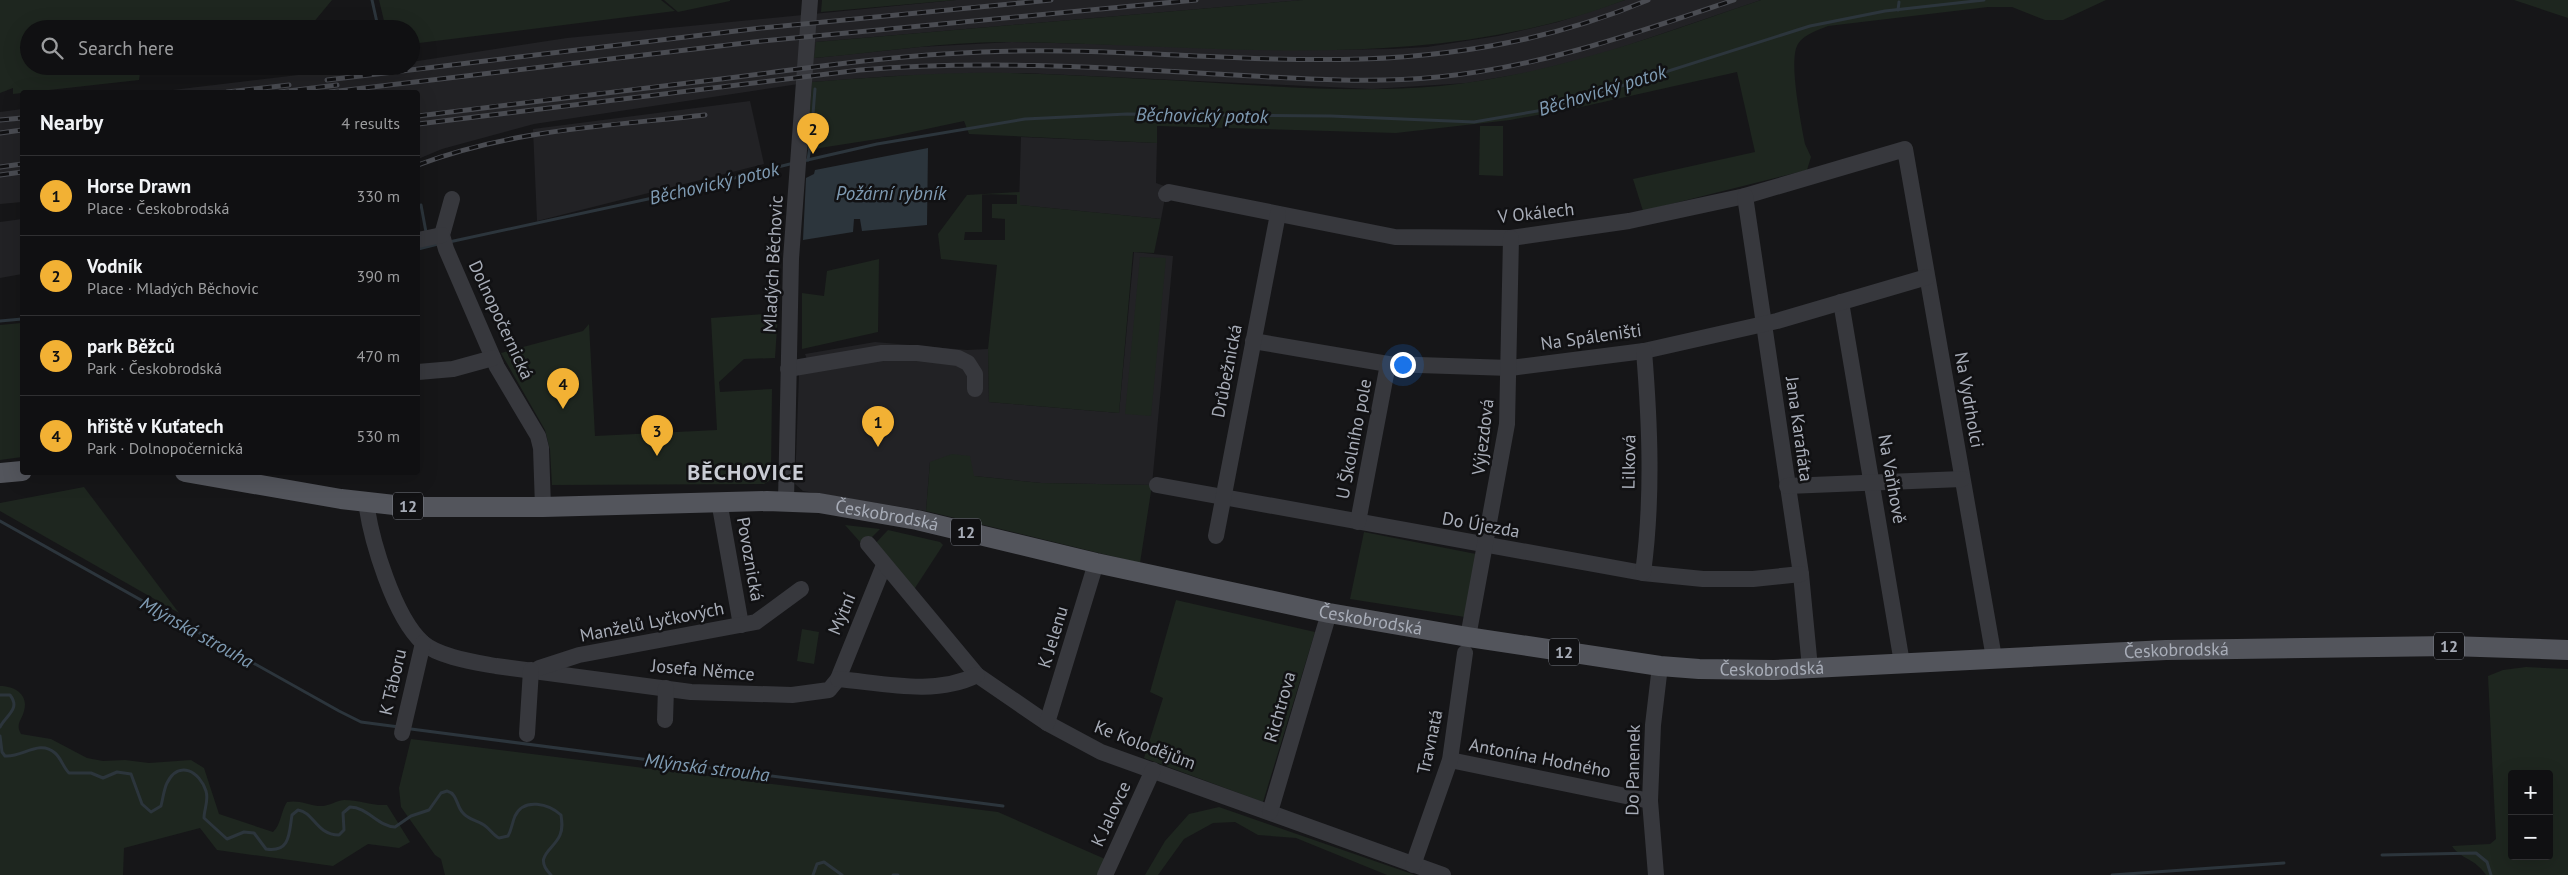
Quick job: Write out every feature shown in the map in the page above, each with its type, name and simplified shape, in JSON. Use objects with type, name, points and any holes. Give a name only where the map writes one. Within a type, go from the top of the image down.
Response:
[{"type":"main road","points":[[0,473],[20,471]]},
{"type":"main road","name":"Českobrodská","points":[[203,475],[366,502],[412,507],[543,507],[786,500],[829,505],[916,520],[1096,564],[1329,613],[1467,645],[1660,666],[1735,670],[1810,668],[2166,650],[2450,646],[2568,650]]},
{"type":"street","name":"Mladých Běchovic","points":[[786,500],[791,259],[810,0]]},
{"type":"street","name":"V Okálech","points":[[1167,192],[1394,237],[1511,238],[1629,221],[1745,196],[1905,149]]},
{"type":"street","name":"Na Vydrholci","points":[[1905,149],[1994,658]]},
{"type":"street","name":"Jana Karafiáta","points":[[1745,196],[1801,574],[1810,668]]},
{"type":"street","points":[[420,240],[444,241],[452,199]]},
{"type":"street","name":"Drůbežnická","points":[[1216,536],[1278,214]]},
{"type":"street","name":"Výjezdová","points":[[1467,645],[1507,424],[1510,368],[1511,238]]},
{"type":"street","name":"Dolnopočernická","points":[[444,241],[494,358],[538,436],[541,448],[543,507]]},
{"type":"street","name":"Na Spáleništi","points":[[1253,340],[1388,364],[1510,368],[1644,351],[1764,324],[1927,277]]},
{"type":"street","name":"Na Vaňhově","points":[[1841,302],[1902,663]]},
{"type":"street","name":"Lilková","points":[[1643,573],[1648,526],[1650,432],[1644,351]]},
{"type":"street","points":[[788,369],[882,353],[916,353],[958,358],[968,363],[975,374],[975,389]]},
{"type":"street","points":[[420,372],[453,369],[494,358]]},
{"type":"street","name":"U Školního pole","points":[[1358,522],[1388,364]]},
{"type":"street","points":[[1787,486],[1962,479]]},
{"type":"street","name":"Do Újezda","points":[[1158,486],[1223,496],[1485,546],[1643,573],[1703,579],[1753,579],[1801,574]]},
{"type":"street","name":"Povoznická","points":[[720,501],[741,625]]},
{"type":"street","name":"K Táboru","points":[[366,502],[372,534],[392,595],[423,643],[402,733]]},
{"type":"street","name":"Ke Kolodějům","points":[[868,544],[977,675],[1047,723],[1101,752],[1443,875]]},
{"type":"street","name":"K Jelenu","points":[[1047,723],[1096,564]]},
{"type":"street","name":"Mýtní","points":[[838,679],[884,565]]},
{"type":"street","name":"Manželů Lyčkových","points":[[531,670],[580,655],[756,622],[801,589]]},
{"type":"street","name":"Richtrova","points":[[1270,812],[1329,613]]},
{"type":"street","name":"Josefa Němce","points":[[423,643],[465,660],[691,692],[792,695],[829,690],[838,679]]},
{"type":"street","name":"Travnatá","points":[[1413,865],[1450,760],[1467,645]]},
{"type":"street","name":"Do Panenek","points":[[1656,875],[1650,802],[1653,724],[1660,666]]},
{"type":"street","points":[[526,734],[531,670]]},
{"type":"street","points":[[838,679],[939,687],[961,683],[977,675]]},
{"type":"street","points":[[665,720],[666,688]]},
{"type":"street","name":"Antonína Hodného","points":[[1450,760],[1650,802]]},
{"type":"street","name":"K Jalovce","points":[[1105,875],[1153,770]]},
{"type":"shaded area","points":[[0,0],[332,0],[315,20],[20,20],[20,75],[140,75],[139,80],[49,90],[20,90],[20,93],[13,94],[13,88],[0,93]]},
{"type":"shaded area","points":[[379,0],[661,0],[675,11],[420,43],[420,20],[384,20]]},
{"type":"shaded area","points":[[664,0],[730,0],[730,1],[678,12]]},
{"type":"shaded area","points":[[822,0],[956,0],[821,12]]},
{"type":"shaded area","points":[[956,0],[1303,0],[816,42],[815,58],[920,47],[1012,42],[1328,50],[1391,49],[1427,47],[1498,36],[1558,22],[1625,0],[1761,0],[1602,54],[1537,71],[1467,83],[1372,89],[1025,73],[894,76],[812,82],[534,124],[442,149],[420,158],[420,90],[173,90],[298,75],[420,75],[420,61],[567,38]]},
{"type":"shaded area","points":[[1303,0],[1625,0],[1551,23],[1475,39],[1399,47],[1323,50],[1246,50],[990,42],[940,45],[814,58],[816,42]]},
{"type":"shaded area","points":[[1761,0],[2106,0],[2063,20],[2045,20],[2012,7],[1988,7],[1828,26],[1812,33],[1798,44],[1794,63],[1801,122],[1805,144],[1811,157],[1807,170],[1643,211],[1633,179],[1755,152],[1737,72],[1581,107],[1510,120],[1396,133],[1157,126],[1157,143],[969,134],[964,121],[884,138],[807,150],[812,82],[909,75],[989,73],[1329,89],[1440,86],[1482,81],[1563,63],[1642,40]]},
{"type":"shaded area","points":[[2514,0],[2568,0],[2568,18]]},
{"type":"shaded area","points":[[750,101],[764,164],[537,221],[533,129]]},
{"type":"shaded area","points":[[20,109],[20,202],[0,204],[0,112]]},
{"type":"shaded area","points":[[1480,126],[1503,126],[1503,176],[1479,175]]},
{"type":"shaded area","points":[[1021,137],[1157,143],[1156,183],[1167,187],[1161,219],[1019,205]]},
{"type":"shaded area","points":[[1020,192],[1020,205],[1161,219],[1154,253],[1133,252],[1119,413],[989,402],[988,349],[997,265],[941,259],[938,234],[967,195],[982,194],[982,232],[965,232],[964,240],[1005,240],[1005,219],[992,218],[992,204],[1017,204],[1017,195],[984,194]]},
{"type":"shaded area","points":[[20,219],[20,274],[0,278],[0,222]]},
{"type":"shaded area","points":[[1134,252],[1173,256],[1152,485],[1041,483],[974,476],[930,462],[926,511],[803,491],[795,484],[799,375],[810,368],[805,354],[875,342],[967,350],[988,349],[989,402],[1119,413]]},
{"type":"shaded area","points":[[1140,257],[1166,258],[1151,416],[1125,414]]},
{"type":"shaded area","points":[[879,259],[878,332],[802,349],[802,293],[824,296],[827,271]]},
{"type":"shaded area","points":[[778,313],[775,358],[744,359],[719,382],[720,392],[772,389],[771,475],[769,481],[764,484],[552,485],[550,450],[545,430],[501,353],[583,331],[589,324],[595,436],[717,430],[711,318]]},
{"type":"shaded area","points":[[20,323],[20,457],[0,460],[0,325]]},
{"type":"shaded area","points":[[952,454],[970,456],[974,476],[1041,483],[1152,485],[1140,563],[926,511],[930,462]]},
{"type":"shaded area","points":[[84,487],[179,613],[0,511],[0,503]]},
{"type":"shaded area","points":[[845,525],[880,529],[872,537],[861,543]]},
{"type":"shaded area","points":[[888,530],[940,542],[943,545],[913,591],[874,545]]},
{"type":"shaded area","points":[[1364,532],[1476,554],[1465,617],[1350,599]]},
{"type":"shaded area","points":[[1176,600],[1315,632],[1263,802],[1144,758],[1163,698],[1150,692]]},
{"type":"shaded area","points":[[802,629],[819,632],[814,664],[797,661]]},
{"type":"shaded area","points":[[2526,667],[2568,669],[2568,875],[2486,875],[2482,869],[2459,854],[2452,846],[2490,844],[2496,839],[2488,676],[2503,670]]},
{"type":"shaded area","points":[[0,686],[15,689],[24,700],[24,711],[19,725],[21,734],[51,739],[87,758],[103,761],[125,760],[149,763],[191,760],[204,768],[219,814],[273,832],[278,826],[287,802],[322,806],[344,800],[387,805],[410,842],[399,848],[368,844],[333,866],[217,850],[200,828],[124,848],[123,875],[0,875]]},
{"type":"shaded area","points":[[411,739],[998,812],[1105,859],[1099,875],[445,875],[441,859],[435,855],[401,807],[399,788]]},
{"type":"shaded area","points":[[1219,807],[1415,875],[1387,875],[1296,838],[1258,835],[1235,822],[1213,823],[1184,839],[1158,875],[1145,875],[1165,841],[1189,814]]},
{"type":"water","name":"Požární rybník","points":[[928,148],[927,225],[862,231],[860,219],[854,219],[853,232],[803,240],[806,178],[814,174],[815,170]]},
{"type":"waterway","points":[[372,0],[376,20]]},
{"type":"waterway","name":"Běchovický potok","points":[[803,161],[877,144],[1025,119],[1127,114],[1331,116],[1474,122],[1549,109],[1810,26],[1885,11],[1984,0]]},
{"type":"waterway","name":"Běchovický potok","points":[[1898,10],[1899,2]]},
{"type":"waterway","points":[[813,114],[815,89]]},
{"type":"waterway","points":[[808,160],[813,126]]},
{"type":"waterway","name":"Běchovický potok","points":[[449,242],[662,196],[794,163]]},
{"type":"waterway","points":[[421,205],[426,232]]},
{"type":"waterway","name":"Běchovický potok","points":[[420,248],[438,244]]},
{"type":"waterway","name":"Běchovický potok","points":[[0,321],[20,319]]},
{"type":"waterway","name":"Mlýnská strouha","points":[[0,521],[339,711],[361,722],[399,727]]},
{"type":"waterway","points":[[0,695],[10,695],[14,704],[11,712],[0,727]]},
{"type":"waterway","name":"Mlýnská strouha","points":[[411,729],[1003,806]]},
{"type":"waterway","points":[[0,736],[2,752],[5,756],[43,748],[55,753],[69,773],[91,773],[103,778],[117,772],[131,774],[142,804],[151,812],[161,806],[166,785],[172,776],[177,771],[189,771],[199,778],[206,791],[207,798],[204,818],[227,839],[244,832],[254,833],[266,849],[280,848],[284,844],[289,834],[292,815],[298,810],[308,815],[320,828],[331,834],[339,835],[344,830],[343,813],[350,807],[362,810],[384,824],[395,827],[411,816],[429,810],[441,793],[447,791],[455,797],[465,815],[484,825],[499,838],[508,836],[515,816],[524,806],[530,804],[544,805],[561,815],[562,820],[560,835],[544,858],[546,868],[551,875]]},
{"type":"waterway","points":[[2382,855],[2476,853],[2487,862],[2491,875]]},
{"type":"waterway","points":[[813,875],[817,864],[824,862],[842,875]]},
{"type":"waterway","points":[[2112,875],[2284,863]]},
{"type":"waterway","points":[[893,875],[898,875]]},
{"type":"railway","points":[[420,69],[761,28],[1051,0]]},
{"type":"railway","points":[[347,90],[762,41],[1196,0]]},
{"type":"railway","points":[[420,116],[852,62],[949,54],[1077,51],[1315,60],[1435,54],[1508,43],[1544,35],[1579,25],[1648,0]]},
{"type":"railway","points":[[420,124],[860,70],[905,67],[949,65],[1038,66],[1299,79],[1382,80],[1438,77],[1476,72],[1551,57],[1624,36],[1734,0]]},
{"type":"railway","points":[[327,80],[369,75]]},
{"type":"railway","points":[[245,90],[289,85]]},
{"type":"railway","points":[[296,90],[337,85]]},
{"type":"railway","points":[[420,164],[452,153],[523,137],[596,126],[705,115]]},
{"type":"railway","points":[[0,120],[20,118]]},
{"type":"railway","points":[[0,133],[20,130]]},
{"type":"railway","points":[[0,167],[20,164]]},
{"type":"railway","points":[[0,175],[20,172]]},
{"type":"place","name":"Vodník","points":[[813,154]]},
{"type":"place","name":"hřiště v Kuťatech","points":[[563,409]]},
{"type":"place","name":"Horse Drawn","points":[[878,447]]},
{"type":"place","name":"park Běžců","points":[[657,456]]},
{"type":"district","name":"BĚCHOVICE","points":[[746,472]]}]
